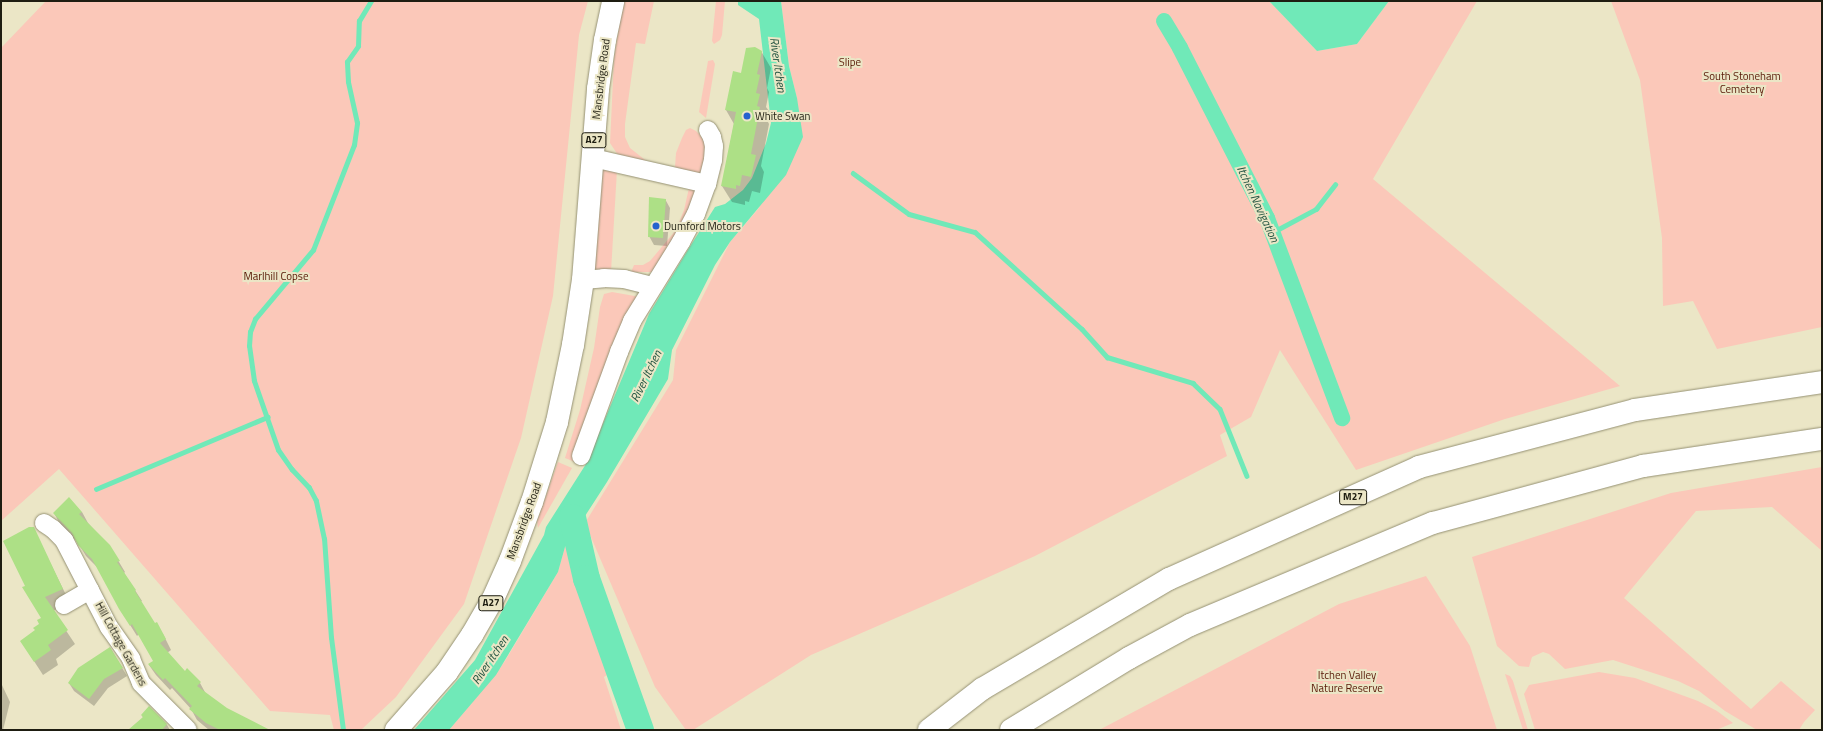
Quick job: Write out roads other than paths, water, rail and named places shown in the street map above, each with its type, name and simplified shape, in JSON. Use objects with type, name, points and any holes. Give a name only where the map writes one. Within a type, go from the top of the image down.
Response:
[{"type":"main road","name":"Mansbridge Road","points":[[396,730],[447,672],[472,635],[492,601],[510,561],[532,502],[557,422],[573,345],[583,280],[598,89],[605,40],[613,1]]},
{"type":"main road","name":"M27","points":[[929,730],[982,689],[1169,579],[1419,467],[1635,410],[1822,382]]},
{"type":"main road","points":[[1011,730],[1129,658],[1190,625],[1434,523],[1644,466],[1822,439]]},
{"type":"street","points":[[581,456],[618,352],[632,321],[652,286],[681,242],[696,214],[707,184],[713,160],[714,146],[712,137],[708,130]]},
{"type":"street","points":[[592,158],[707,184]]},
{"type":"street","points":[[583,280],[604,278],[624,279],[652,286]]},
{"type":"street","name":"Hill Cottage Gardens","points":[[44,523],[53,529],[64,540],[109,626],[131,659],[141,683],[188,730]]},
{"type":"street","name":"Hill Cottage Gardens","points":[[64,605],[90,590]]},
{"type":"water","name":"River Itchen","points":[[738,1],[781,1],[789,66],[797,98],[803,137],[786,175],[730,242],[715,265],[672,350],[668,379],[607,482],[565,547],[558,572],[496,675],[449,730],[414,730],[475,660],[544,535],[546,527],[586,464],[649,314],[689,248],[715,207],[725,204],[743,190],[752,178],[766,143],[771,123],[759,19],[738,5]]},
{"type":"water","points":[[1269,1],[1389,1],[1357,44],[1317,51]]},
{"type":"waterway","points":[[343,730],[331,638],[324,539],[316,501],[309,488],[292,470],[278,450],[254,381],[249,346],[250,332],[255,319],[313,250],[354,145],[357,123],[348,82],[347,62],[358,46],[359,21],[371,1]]},
{"type":"waterway","name":"Itchen Navigation","points":[[1164,21],[1180,48],[1267,218],[1342,418]]},
{"type":"waterway","points":[[853,173],[909,214],[975,232],[1082,329],[1107,357],[1193,383],[1220,409],[1247,476]]},
{"type":"waterway","points":[[1273,232],[1316,209],[1335,185]]},
{"type":"waterway","points":[[96,489],[267,417]]},
{"type":"waterway","points":[[572,517],[586,578],[640,730]]},
{"type":"place","name":"White Swan","points":[[747,116]]},
{"type":"place","name":"Dumford Motors","points":[[656,226]]},
{"type":"park label","name":"Slipe","points":[[850,62]]},
{"type":"park label","name":"South Stoneham Cemetery","points":[[1742,83]]},
{"type":"park label","name":"Marlhill Copse","points":[[276,276]]},
{"type":"park label","name":"Itchen Valley Nature Reserve","points":[[1347,682]]}]
